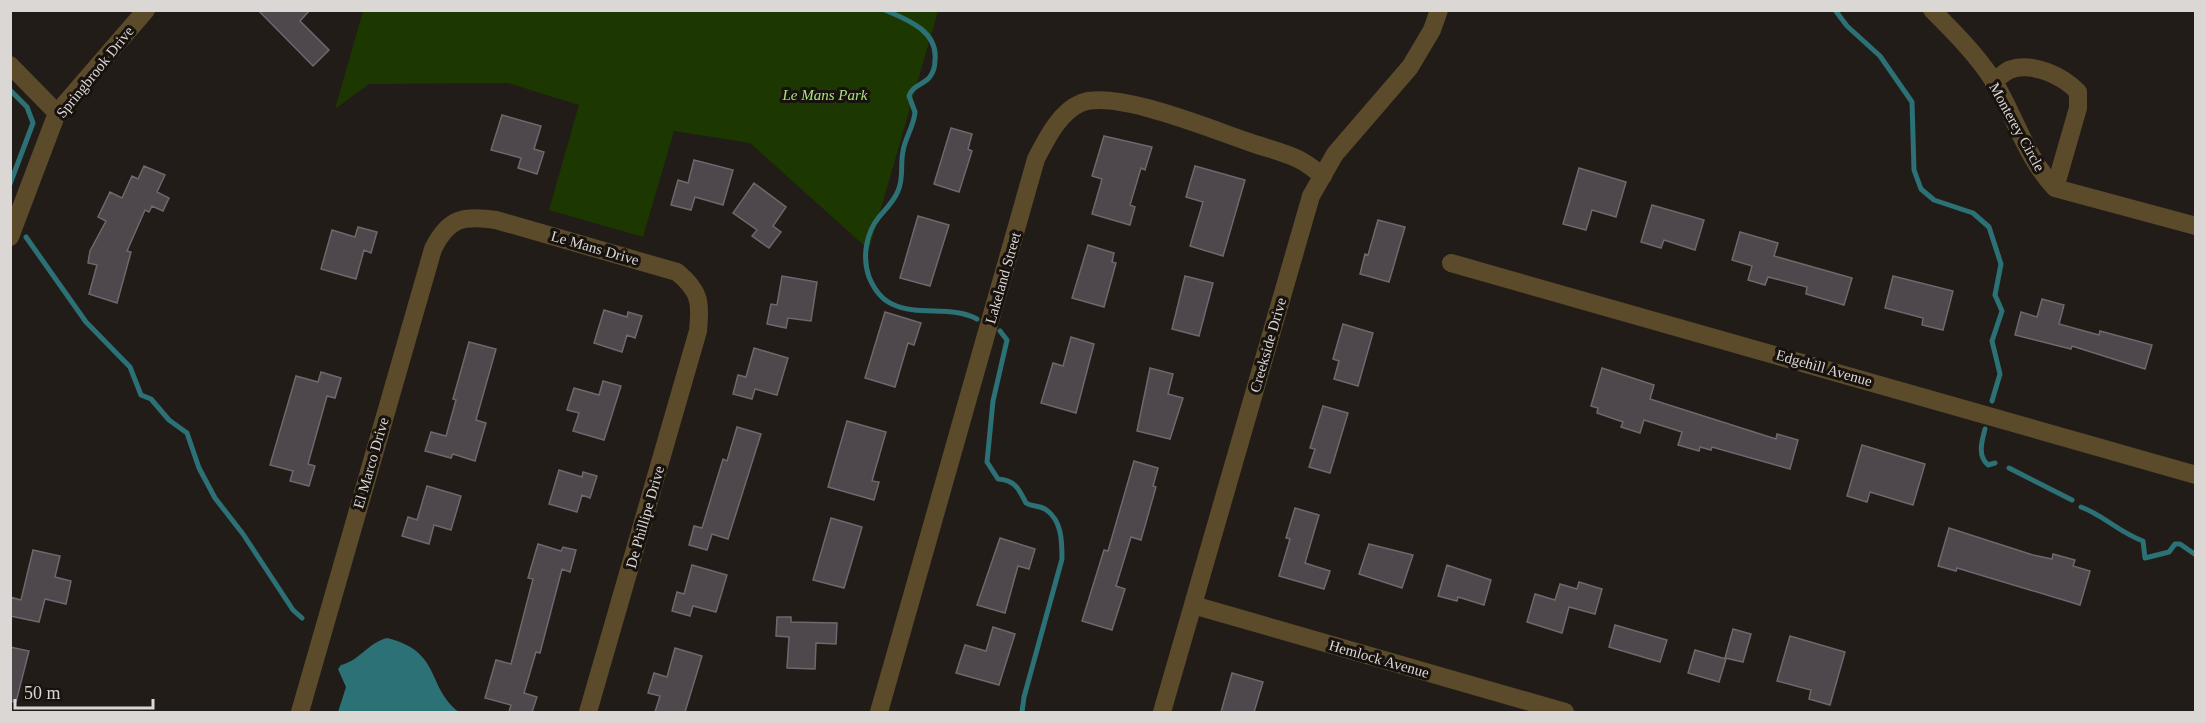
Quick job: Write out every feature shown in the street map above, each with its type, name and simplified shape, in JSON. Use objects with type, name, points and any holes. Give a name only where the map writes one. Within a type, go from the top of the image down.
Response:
[{"type":"street","name":"Springbrook Drive","points":[[10,237],[57,113],[146,10]]},
{"type":"street","name":"Creekside Drive","points":[[1162,712],[1311,196],[1335,154],[1384,101],[1410,67],[1432,30],[1439,10]]},
{"type":"street","name":"Monterey Circle","points":[[1932,10],[1974,55],[1993,81],[2039,172],[2055,188]]},
{"type":"street","points":[[10,65],[57,113]]},
{"type":"street","points":[[1993,81],[2008,70],[2026,67],[2066,79],[2078,92],[2078,108],[2055,188],[2196,226]]},
{"type":"street","name":"Lakeland Street","points":[[879,712],[1036,159],[1050,132],[1066,114],[1081,103],[1103,101],[1131,105],[1165,113],[1300,160],[1323,176]]},
{"type":"street","name":"Le Mans Drive","points":[[455,221],[475,217],[496,220],[677,272],[692,284],[698,298],[699,321]]},
{"type":"street","name":"El Marco Drive","points":[[300,712],[433,249],[442,230],[455,221]]},
{"type":"street","name":"Edgehill Avenue","points":[[1451,263],[2196,475]]},
{"type":"street","name":"De Phillipe Drive","points":[[588,712],[699,321]]},
{"type":"street","name":"Hemlock Avenue","points":[[1193,605],[1565,712]]},
{"type":"green space","name":"Le Mans Park","points":[[363,10],[938,11],[869,250],[750,143],[674,131],[643,237],[549,210],[579,105],[508,83],[369,84],[335,109]]},
{"type":"water","points":[[387,638],[405,644],[417,652],[431,670],[449,702],[459,712],[338,712],[346,687],[338,669],[380,640]]},
{"type":"building","points":[[258,10],[310,10],[300,21],[329,50],[313,66]]},
{"type":"building","points":[[502,115],[541,126],[534,149],[544,152],[537,174],[518,168],[521,158],[491,150]]},
{"type":"building","points":[[951,128],[972,134],[968,149],[972,151],[959,192],[934,184]]},
{"type":"building","points":[[1104,136],[1152,147],[1145,170],[1141,168],[1130,205],[1135,207],[1130,225],[1092,214],[1102,179],[1092,176]]},
{"type":"building","points":[[694,160],[733,170],[723,205],[695,197],[691,210],[671,205],[678,180],[688,183]]},
{"type":"building","points":[[144,166],[165,175],[157,192],[169,198],[163,211],[152,206],[149,212],[145,210],[127,251],[131,252],[117,303],[89,294],[97,265],[88,263],[90,251],[106,221],[98,217],[110,192],[122,198],[132,176],[138,179]]},
{"type":"building","points":[[1195,166],[1245,180],[1223,256],[1190,246],[1203,202],[1186,197]]},
{"type":"building","points":[[1579,168],[1626,182],[1616,217],[1592,210],[1586,230],[1563,224]]},
{"type":"building","points":[[754,183],[786,207],[773,226],[781,232],[769,248],[752,236],[757,230],[733,213]]},
{"type":"building","points":[[1652,205],[1704,220],[1695,250],[1664,240],[1661,248],[1641,242]]},
{"type":"building","points":[[918,216],[949,225],[930,286],[900,278]]},
{"type":"building","points":[[1378,220],[1405,227],[1389,282],[1360,274]]},
{"type":"building","points":[[358,227],[377,232],[371,253],[364,250],[356,279],[321,269],[332,230],[355,237]]},
{"type":"building","points":[[1740,232],[1778,243],[1774,256],[1852,278],[1844,305],[1806,294],[1807,287],[1768,277],[1765,285],[1748,280],[1752,266],[1732,260]]},
{"type":"building","points":[[1088,245],[1114,253],[1112,262],[1116,263],[1104,307],[1072,298]]},
{"type":"building","points":[[782,276],[817,282],[811,321],[788,318],[786,328],[767,324],[771,304],[777,305]]},
{"type":"building","points":[[1185,276],[1213,283],[1199,336],[1172,329]]},
{"type":"building","points":[[1893,276],[1953,291],[1943,330],[1922,325],[1923,318],[1885,308]]},
{"type":"building","points":[[2042,299],[2064,305],[2059,324],[2099,335],[2100,331],[2152,345],[2145,369],[2072,346],[2071,349],[2015,335],[2021,312],[2037,317]]},
{"type":"building","points":[[604,310],[627,317],[628,312],[642,316],[635,338],[627,335],[622,352],[594,343]]},
{"type":"building","points":[[885,312],[921,323],[914,345],[908,343],[895,387],[865,378]]},
{"type":"building","points":[[1343,324],[1373,333],[1358,386],[1334,379],[1339,361],[1333,359]]},
{"type":"building","points":[[1071,337],[1094,344],[1076,413],[1041,403],[1053,363],[1063,366]]},
{"type":"building","points":[[469,342],[496,349],[476,420],[486,423],[475,461],[453,454],[451,458],[425,451],[431,432],[446,436],[456,400],[453,399]]},
{"type":"building","points":[[754,348],[788,358],[777,395],[755,389],[752,399],[733,394],[738,375],[746,377]]},
{"type":"building","points":[[1150,368],[1173,374],[1168,394],[1183,398],[1170,439],[1137,431]]},
{"type":"building","points":[[1602,368],[1654,385],[1650,399],[1776,439],[1777,434],[1798,440],[1790,469],[1712,447],[1711,450],[1700,447],[1699,451],[1678,445],[1682,432],[1644,420],[1640,433],[1621,427],[1623,422],[1597,413],[1598,408],[1591,406]]},
{"type":"building","points":[[321,372],[341,378],[335,398],[327,396],[308,464],[315,466],[309,486],[290,481],[293,471],[270,465],[296,376],[318,382]]},
{"type":"building","points":[[603,381],[621,386],[604,440],[573,431],[579,413],[567,410],[574,388],[599,395]]},
{"type":"building","points":[[1323,406],[1348,413],[1330,473],[1309,467],[1315,449],[1310,448]]},
{"type":"building","points":[[847,421],[886,432],[872,481],[879,482],[874,500],[828,487]]},
{"type":"building","points":[[737,427],[761,434],[728,539],[712,534],[707,550],[689,545],[694,526],[702,528],[723,459],[727,461]]},
{"type":"building","points":[[1862,445],[1925,464],[1913,505],[1870,492],[1867,502],[1847,496]]},
{"type":"building","points":[[1134,461],[1158,468],[1153,486],[1156,487],[1141,540],[1131,537],[1116,586],[1125,589],[1112,630],[1082,621],[1104,550],[1108,551]]},
{"type":"building","points":[[559,470],[582,477],[583,472],[597,476],[590,498],[582,495],[577,512],[549,504]]},
{"type":"building","points":[[427,486],[461,496],[451,530],[434,525],[429,544],[402,536],[408,517],[417,520]]},
{"type":"building","points":[[1295,508],[1319,515],[1305,563],[1330,571],[1324,589],[1279,576],[1290,539],[1286,538]]},
{"type":"building","points":[[831,518],[862,527],[844,588],[813,580]]},
{"type":"building","points":[[1949,528],[2033,555],[2052,559],[2053,554],[2075,560],[2073,566],[2090,571],[2080,605],[1957,568],[1956,571],[1938,566]]},
{"type":"building","points":[[1000,538],[1035,549],[1029,569],[1018,566],[1005,613],[977,605]]},
{"type":"building","points":[[538,544],[561,551],[563,547],[576,550],[570,572],[562,569],[540,653],[536,652],[524,693],[537,697],[532,712],[509,712],[511,705],[485,698],[496,660],[511,664],[533,579],[528,578]]},
{"type":"building","points":[[1369,544],[1413,555],[1402,588],[1359,574]]},
{"type":"building","points":[[33,550],[60,556],[55,577],[71,581],[66,604],[45,599],[39,622],[10,616],[10,597],[21,600]]},
{"type":"building","points":[[692,565],[727,575],[716,612],[693,606],[690,616],[672,611],[677,592],[684,594]]},
{"type":"building","points":[[1447,565],[1491,580],[1484,605],[1458,597],[1457,601],[1438,596]]},
{"type":"building","points":[[1579,582],[1602,589],[1595,614],[1569,607],[1562,633],[1527,622],[1535,594],[1555,600],[1560,584],[1577,589]]},
{"type":"building","points":[[777,617],[791,617],[791,622],[837,623],[836,644],[816,643],[815,669],[787,668],[789,637],[776,636]]},
{"type":"building","points":[[1615,625],[1667,640],[1660,662],[1609,647]]},
{"type":"building","points":[[993,627],[1015,634],[999,685],[956,673],[965,645],[986,651]]},
{"type":"building","points":[[1733,629],[1751,634],[1743,662],[1725,658]]},
{"type":"building","points":[[1790,636],[1845,652],[1830,705],[1809,699],[1811,690],[1777,681]]},
{"type":"building","points":[[10,647],[29,651],[16,702],[10,701]]},
{"type":"building","points":[[675,648],[702,656],[685,712],[655,712],[660,696],[648,693],[654,673],[667,677]]},
{"type":"building","points":[[1695,650],[1726,659],[1719,682],[1688,673]]},
{"type":"building","points":[[1232,673],[1263,682],[1254,712],[1221,712]]},
{"type":"waterway","points":[[885,10],[912,23],[927,34],[935,50],[935,63],[929,78],[915,88],[909,96],[915,112],[903,151],[900,186],[892,202],[875,223],[868,238],[866,261],[869,277],[884,299],[902,308],[957,313],[977,319]]},
{"type":"waterway","points":[[1835,10],[1847,26],[1880,56],[1912,102],[1914,170],[1921,189],[1934,200],[1973,213],[1989,227],[2001,264],[1995,295],[2002,311],[1992,341],[2000,374],[1992,401]]},
{"type":"waterway","points":[[10,90],[27,107],[33,123],[10,184]]},
{"type":"waterway","points":[[26,237],[86,322],[130,367],[141,395],[151,399],[169,420],[187,433],[199,468],[215,498],[243,534],[293,610],[302,618]]},
{"type":"waterway","points":[[1000,331],[1007,340],[993,401],[987,462],[998,479],[1009,481],[1016,486],[1026,503],[1045,509],[1051,514],[1058,525],[1062,545],[1062,559],[1024,697],[1022,712]]},
{"type":"waterway","points":[[1985,429],[1981,448],[1982,457],[1988,465],[1995,463]]},
{"type":"waterway","points":[[2009,468],[2072,500]]},
{"type":"waterway","points":[[2081,507],[2143,541],[2145,558],[2169,552],[2175,544],[2180,544],[2196,555]]}]
